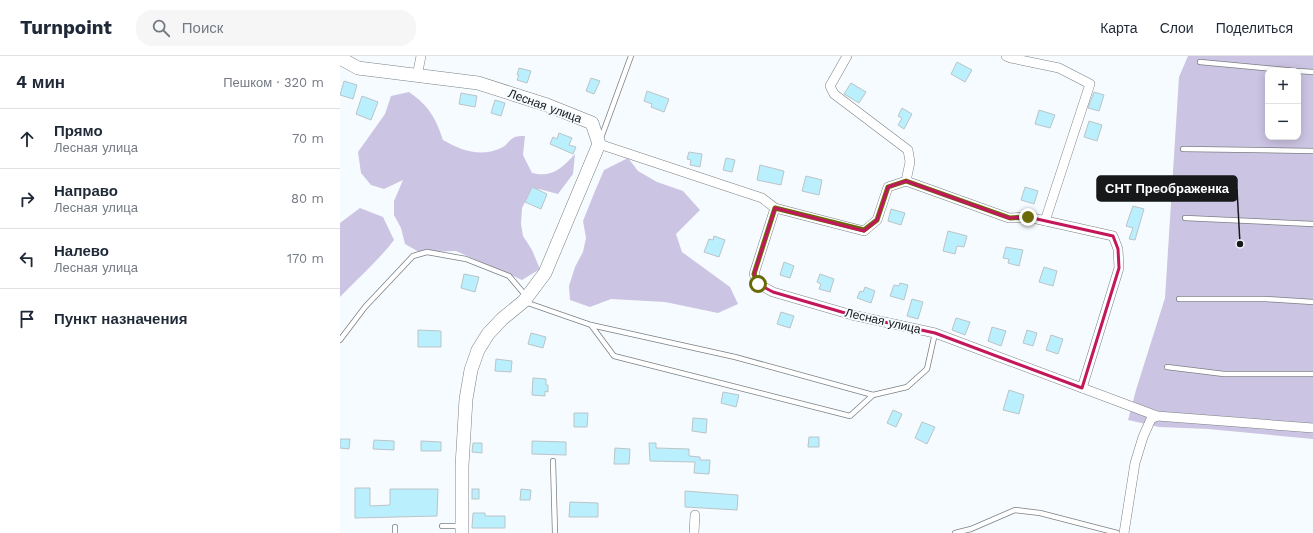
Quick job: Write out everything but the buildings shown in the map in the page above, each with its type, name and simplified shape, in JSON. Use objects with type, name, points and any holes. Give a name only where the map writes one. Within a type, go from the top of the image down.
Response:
[{"type":"street","points":[[417,76],[420,56]]},
{"type":"street","points":[[847,56],[830,86],[834,94],[908,150],[910,162],[906,181]]},
{"type":"street","points":[[1006,56],[1059,68],[1090,84],[1045,221]]},
{"type":"street","name":"Лесная улица","points":[[340,58],[358,68],[478,83],[546,105],[592,123],[599,144]]},
{"type":"street","points":[[462,530],[463,451],[466,399],[471,370],[478,350],[488,334],[502,319],[525,299],[545,273],[599,144],[762,198],[775,208],[864,230],[877,220],[888,187],[906,181],[1010,218],[1028,217],[1113,236],[1118,249],[1119,268],[1082,388]]},
{"type":"street","name":"Лесная улица","points":[[775,208],[754,274],[758,284],[773,292],[852,315],[936,332],[1157,416],[1313,428]]},
{"type":"street","points":[[1124,533],[1135,463],[1143,437],[1151,419],[1157,416]]},
{"type":"street","points":[[694,533],[695,515]]},
{"type":"lane","points":[[599,144],[631,56]]},
{"type":"lane","points":[[1200,62],[1265,68]]},
{"type":"lane","points":[[1301,71],[1313,72]]},
{"type":"lane","points":[[1183,149],[1313,151]]},
{"type":"lane","points":[[1185,218],[1313,224]]},
{"type":"lane","points":[[340,340],[365,307],[413,256],[427,252],[466,259],[509,276],[525,299],[591,325],[735,357],[873,395],[907,387],[927,369],[936,332]]},
{"type":"lane","points":[[1179,299],[1265,299],[1313,302]]},
{"type":"lane","points":[[591,325],[614,356],[850,416],[873,395]]},
{"type":"lane","points":[[1167,367],[1224,374],[1313,374]]},
{"type":"lane","points":[[553,461],[555,533]]},
{"type":"lane","points":[[955,533],[971,529],[1016,510],[1040,513],[1117,533]]},
{"type":"lane","points":[[442,526],[462,530]]},
{"type":"lane","points":[[394,527],[395,533]]},
{"type":"highlighted area","points":[[906,181],[1009,218],[1028,217],[1113,236],[1118,249],[1119,268],[1082,388],[935,333],[852,315],[773,292],[758,284],[754,274],[775,208],[864,231],[877,220],[888,187]]},
{"type":"shaded area","points":[[1188,56],[1313,56],[1313,439],[1208,429],[1159,427],[1128,420],[1165,298],[1179,77]]},
{"type":"shaded area","points":[[409,92],[426,107],[434,119],[443,140],[465,150],[480,153],[487,152],[503,147],[514,137],[525,136],[523,155],[532,173],[539,174],[556,171],[566,164],[575,154],[573,174],[558,194],[539,189],[528,196],[522,208],[521,224],[523,236],[532,250],[540,269],[522,280],[456,251],[419,252],[405,244],[401,228],[394,215],[394,201],[403,180],[384,189],[371,185],[361,173],[358,152],[385,114],[391,96]]},
{"type":"shaded area","points":[[628,158],[638,171],[657,182],[683,191],[700,210],[676,234],[682,252],[730,287],[738,304],[718,313],[665,302],[611,299],[590,307],[570,300],[569,286],[575,267],[583,252],[586,238],[583,221],[595,191],[604,170]]},
{"type":"shaded area","points":[[360,208],[383,217],[394,240],[375,262],[340,297],[340,223]]},
{"type":"place","name":"СНТ Преображенка","points":[[1240,244]]},
{"type":"route","points":[[758,284],[754,274],[775,208],[864,230],[877,220],[888,187],[906,181],[1010,218],[1028,217]]}]
